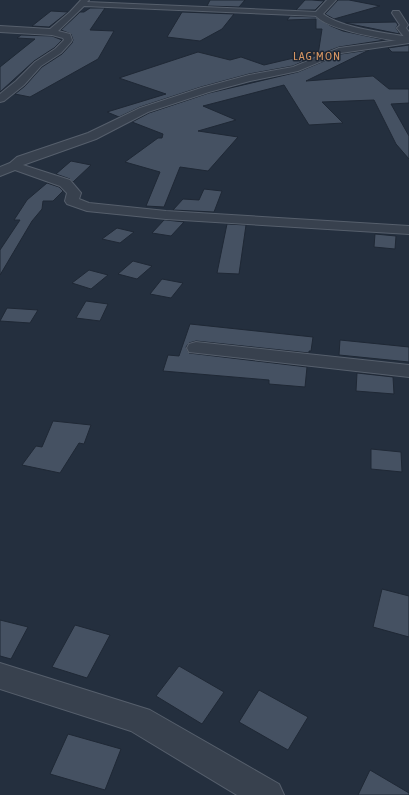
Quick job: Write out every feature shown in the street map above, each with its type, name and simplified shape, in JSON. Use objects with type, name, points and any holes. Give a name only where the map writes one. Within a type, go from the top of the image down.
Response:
[{"type":"street","points":[[318,14],[332,0]]},
{"type":"street","points":[[52,32],[84,2],[318,14],[327,21],[375,34],[408,39]]},
{"type":"street","points":[[396,13],[404,25],[401,28],[408,39]]},
{"type":"street","points":[[0,29],[52,32],[67,36],[68,40],[58,51],[38,64],[20,83],[0,99]]},
{"type":"street","points":[[0,172],[18,163],[92,136],[144,110],[205,90],[249,78],[295,69],[318,61],[339,51],[408,39]]},
{"type":"street","points":[[0,164],[18,163],[65,183],[74,193],[72,201],[87,207],[166,215],[409,230]]},
{"type":"street","points":[[196,348],[409,371]]},
{"type":"street","points":[[0,676],[139,720],[268,795]]},
{"type":"building","points":[[210,0],[245,0],[239,7],[207,6]]},
{"type":"building","points":[[305,0],[324,1],[315,10],[296,10]]},
{"type":"building","points":[[338,0],[349,0],[380,6],[334,19],[325,14]]},
{"type":"building","points":[[90,8],[105,8],[90,30],[114,31],[98,59],[30,97],[15,94],[25,86],[42,67],[62,54],[72,43],[73,40],[71,34],[61,30],[80,12],[84,12]]},
{"type":"building","points":[[51,11],[68,12],[49,27],[32,26]]},
{"type":"building","points":[[182,12],[234,14],[222,29],[200,41],[167,37]]},
{"type":"building","points":[[290,16],[316,17],[343,31],[385,40],[339,47],[318,55],[322,29],[316,29],[316,19],[287,20]]},
{"type":"building","points":[[396,22],[398,25],[396,28],[400,34],[345,23]]},
{"type":"building","points":[[21,35],[52,36],[62,40],[54,48],[34,61],[0,92],[0,67],[35,39],[17,38]]},
{"type":"building","points":[[409,45],[409,52],[392,52],[388,48]]},
{"type":"building","points":[[369,50],[306,81],[373,76],[389,89],[409,89],[409,103],[391,104],[409,136],[409,159],[396,144],[374,100],[322,102],[343,123],[309,125],[284,85],[203,106],[236,120],[198,131],[238,137],[208,171],[180,167],[164,207],[146,206],[160,172],[125,162],[158,138],[162,138],[163,134],[132,122],[149,113],[209,93],[298,72],[341,54]]},
{"type":"building","points":[[198,52],[230,60],[241,57],[264,65],[298,57],[306,60],[293,66],[249,74],[201,87],[140,107],[119,117],[107,112],[166,94],[119,78]]},
{"type":"building","points":[[71,161],[91,165],[73,182],[70,179],[56,174]]},
{"type":"building","points":[[47,183],[59,187],[63,191],[53,201],[43,201],[42,209],[32,221],[0,275],[0,250],[20,220],[14,220],[27,200]]},
{"type":"building","points":[[204,189],[222,191],[214,212],[173,210],[183,199],[199,200]]},
{"type":"building","points":[[164,220],[184,222],[171,236],[152,233]]},
{"type":"building","points":[[227,224],[246,225],[239,274],[217,273]]},
{"type":"building","points":[[117,228],[134,232],[120,243],[102,239]]},
{"type":"building","points":[[375,234],[396,236],[395,249],[374,247]]},
{"type":"building","points":[[133,261],[152,266],[137,279],[118,274]]},
{"type":"building","points":[[89,270],[108,275],[91,289],[72,283]]},
{"type":"building","points":[[162,279],[183,283],[171,298],[150,294]]},
{"type":"building","points":[[86,301],[108,304],[100,321],[76,318]]},
{"type":"building","points":[[7,308],[38,310],[30,323],[0,321]]},
{"type":"building","points":[[190,324],[313,337],[311,351],[309,351],[309,353],[196,341],[189,343],[186,347],[189,353],[307,367],[305,387],[269,384],[269,380],[163,371],[168,355],[179,356]]},
{"type":"building","points":[[340,340],[409,347],[409,362],[339,355]]},
{"type":"building","points":[[357,373],[393,377],[394,394],[356,391]]},
{"type":"building","points":[[53,421],[91,425],[84,444],[79,443],[60,473],[22,465],[36,446],[42,447]]},
{"type":"building","points":[[371,449],[401,452],[402,472],[371,469]]},
{"type":"building","points":[[382,589],[409,596],[409,637],[373,627]]},
{"type":"building","points":[[0,620],[28,627],[11,659],[0,656]]},
{"type":"building","points":[[75,625],[110,635],[87,678],[52,667]]},
{"type":"building","points":[[179,666],[224,692],[202,724],[156,696]]},
{"type":"building","points":[[259,690],[308,717],[288,750],[239,722]]},
{"type":"building","points":[[68,734],[121,749],[105,790],[50,774]]},
{"type":"building","points":[[370,770],[409,793],[409,795],[358,795]]},
{"type":"district","name":"LAG'MON","points":[[317,56]]}]
